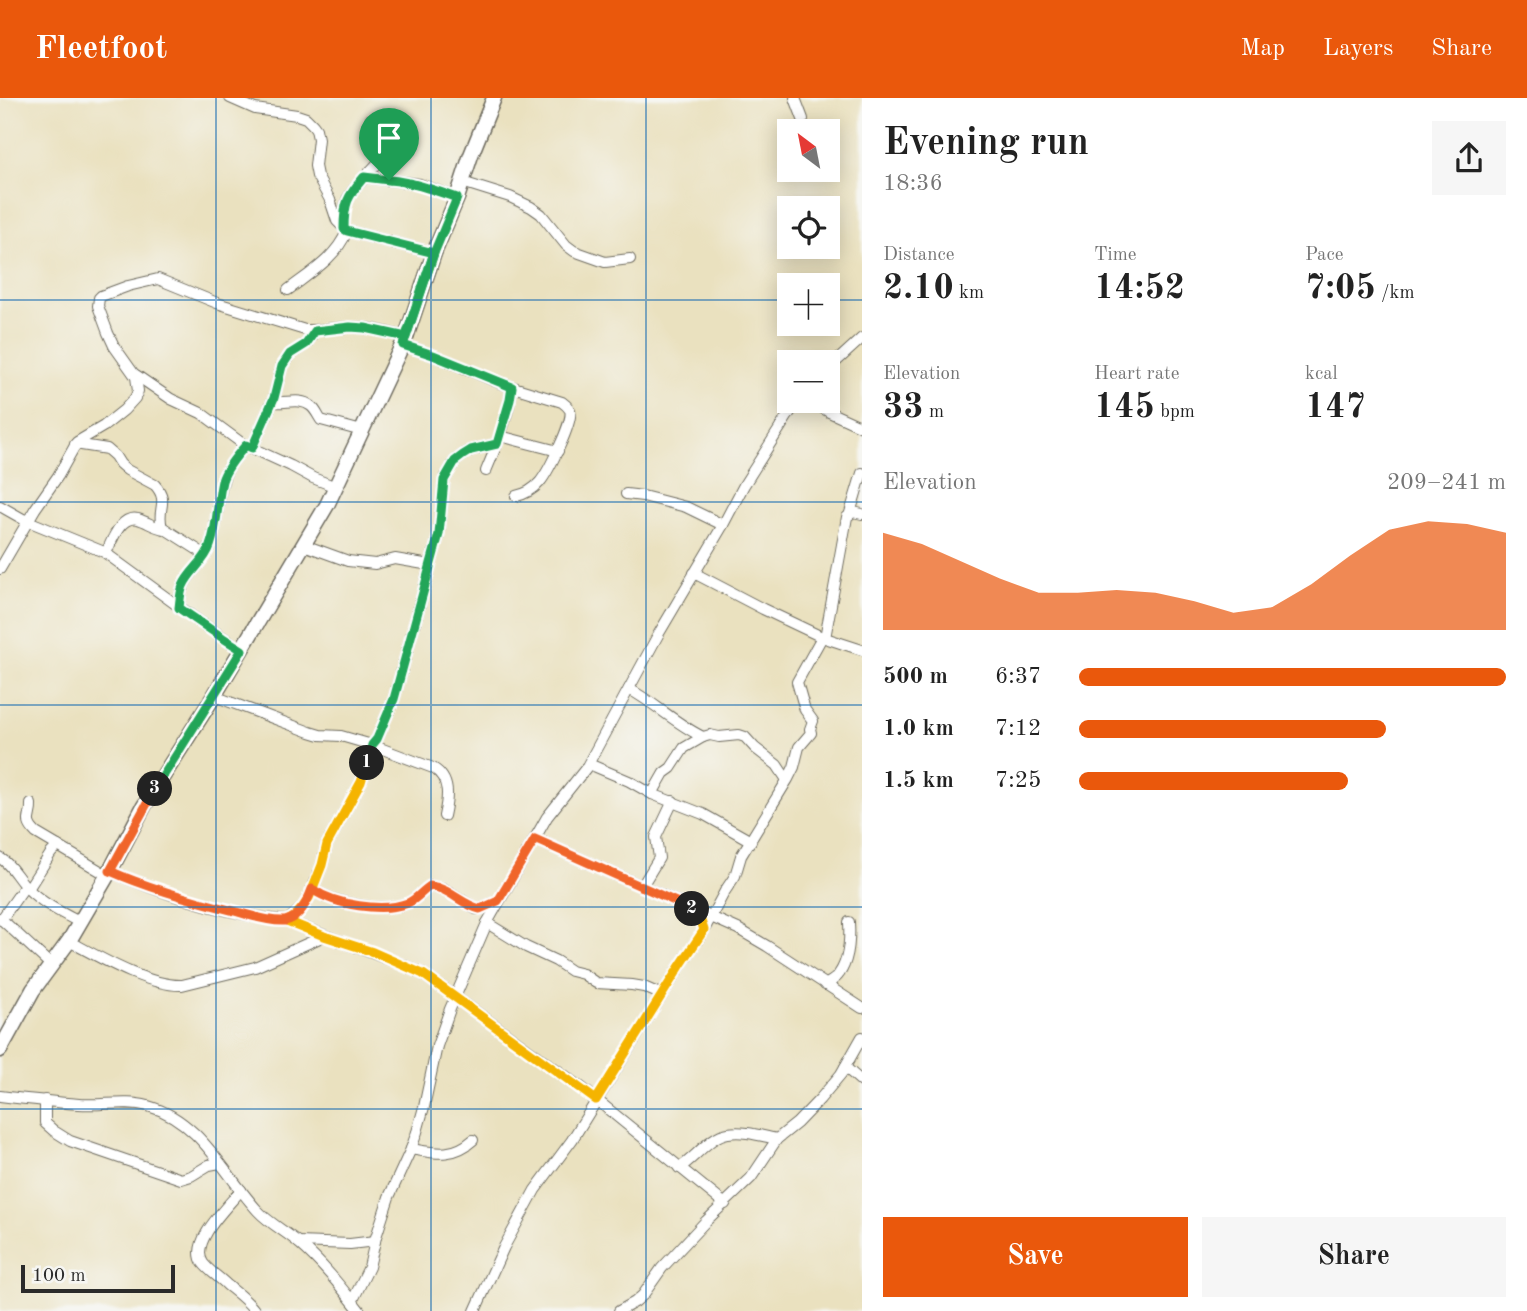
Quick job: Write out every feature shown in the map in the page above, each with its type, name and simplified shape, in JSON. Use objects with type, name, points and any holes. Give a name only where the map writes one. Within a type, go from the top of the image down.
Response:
[{"type":"street","points":[[230,98],[255,109],[297,115],[306,118],[313,125],[318,139],[315,166],[317,176],[330,200],[337,221],[346,230],[434,253]]},
{"type":"street","points":[[0,1050],[22,1009],[69,941],[144,806],[242,650],[336,487],[404,341],[434,253],[494,98]]},
{"type":"street","points":[[795,98],[803,119]]},
{"type":"street","points":[[288,290],[328,259],[340,244],[346,230],[345,205],[354,189],[382,156],[393,133],[384,124],[371,118]]},
{"type":"street","points":[[364,177],[419,184],[457,198]]},
{"type":"street","points":[[462,182],[510,197],[531,207],[541,214],[574,251],[605,262],[630,259]]},
{"type":"street","points":[[0,569],[75,444],[130,405],[138,391],[139,384],[114,346],[101,316],[99,298],[148,280],[158,279],[217,303],[294,327],[315,331],[358,327],[404,341],[512,387],[562,402],[568,407],[570,414],[558,451],[541,481],[530,491],[516,496]]},
{"type":"street","points":[[179,608],[183,586],[210,548],[218,519],[223,481],[235,458],[249,447],[272,402],[282,366],[290,354],[306,344],[315,331]]},
{"type":"street","points":[[840,358],[862,338]]},
{"type":"street","points":[[134,374],[171,400],[201,413],[249,447],[336,487]]},
{"type":"street","points":[[486,471],[498,440],[512,387]]},
{"type":"street","points":[[272,402],[282,404],[300,401],[314,408],[321,420],[362,431]]},
{"type":"street","points":[[352,1300],[369,1267],[389,1197],[411,1149],[424,1107],[437,1046],[487,922],[547,817],[589,764],[744,485],[789,413]]},
{"type":"street","points":[[831,413],[862,426]]},
{"type":"street","points":[[287,921],[302,908],[312,889],[327,844],[361,782],[372,745],[394,699],[439,534],[442,487],[450,467],[471,450],[498,440],[558,451]]},
{"type":"street","points":[[75,444],[107,449],[127,470],[155,485],[163,500],[160,517],[162,527],[206,555]]},
{"type":"street","points":[[475,1311],[527,1204],[572,1140],[704,930],[736,876],[741,856],[794,767],[799,747],[811,733],[813,721],[805,710],[797,682],[824,638],[847,517],[862,473]]},
{"type":"street","points":[[626,494],[686,507],[723,525]]},
{"type":"street","points":[[0,506],[29,522],[106,554],[242,650]]},
{"type":"street","points":[[850,513],[862,514]]},
{"type":"street","points":[[106,554],[120,526],[130,519],[165,529]]},
{"type":"street","points":[[304,545],[348,561],[375,564],[395,559],[430,565]]},
{"type":"street","points":[[694,573],[824,638],[862,650]]},
{"type":"street","points":[[629,689],[703,737]]},
{"type":"street","points":[[214,696],[320,735],[341,736],[372,745],[433,768],[440,772],[445,780],[448,797],[444,816]]},
{"type":"street","points":[[652,794],[664,773],[671,768],[684,748],[710,735],[745,737],[777,765],[787,780]]},
{"type":"street","points":[[589,764],[652,794],[703,814],[751,841]]},
{"type":"street","points":[[642,886],[659,858],[656,837],[673,801]]},
{"type":"street","points":[[32,804],[28,820],[32,828],[58,846],[108,873],[172,895],[252,916],[287,921],[423,974],[596,1100],[725,1204]]},
{"type":"street","points":[[535,839],[726,923],[767,946],[862,1008]]},
{"type":"street","points":[[51,965],[1,919],[58,846]]},
{"type":"street","points":[[0,858],[47,905],[79,922]]},
{"type":"street","points":[[312,889],[326,897],[347,903],[382,908],[413,901],[430,886],[446,890],[476,909],[498,901]]},
{"type":"street","points":[[698,912],[704,930]]},
{"type":"street","points":[[487,922],[526,947],[596,983],[644,987],[662,995]]},
{"type":"street","points":[[825,985],[839,974],[841,969],[849,937],[849,922]]},
{"type":"street","points":[[69,941],[159,983],[182,985],[255,967],[324,936]]},
{"type":"street","points":[[619,1311],[643,1295],[663,1268],[751,1178],[777,1139],[820,1099],[845,1067],[862,1037]]},
{"type":"street","points":[[845,1067],[862,1082]]},
{"type":"street","points":[[0,1096],[78,1104],[131,1103],[164,1112],[190,1129],[212,1151],[260,1213],[298,1242],[326,1269],[360,1311]]},
{"type":"street","points":[[45,1100],[44,1119],[47,1127],[70,1141],[181,1179],[209,1165],[220,1163]]},
{"type":"street","points":[[679,1168],[726,1133],[777,1139]]},
{"type":"street","points":[[411,1149],[434,1153],[452,1152],[473,1140]]},
{"type":"street","points":[[241,1190],[205,1233],[200,1257],[208,1269],[243,1298],[254,1311]]},
{"type":"street","points":[[298,1242],[350,1244],[375,1241]]},
{"type":"route","points":[[389,180],[364,177],[345,205],[344,229],[434,253],[406,337],[350,327],[315,331],[302,348],[290,354],[282,366],[274,398],[252,448],[246,445],[225,474],[210,548],[186,581],[181,593],[179,608],[242,650],[144,806],[110,871],[172,895],[252,916],[287,921],[294,917],[302,908],[309,898],[312,889],[319,894],[326,897],[347,903],[382,908],[413,901],[427,887],[433,886],[446,890],[470,906],[480,909],[498,901],[535,839],[698,912],[704,930],[596,1100],[423,974],[373,952],[287,921],[294,917],[309,898],[322,865],[327,844],[361,782],[372,745],[394,699],[439,534],[444,480],[450,467],[463,455],[471,450],[497,444],[512,394],[512,387],[403,345],[406,337],[428,272],[434,253],[457,198],[419,184],[389,180]]}]
